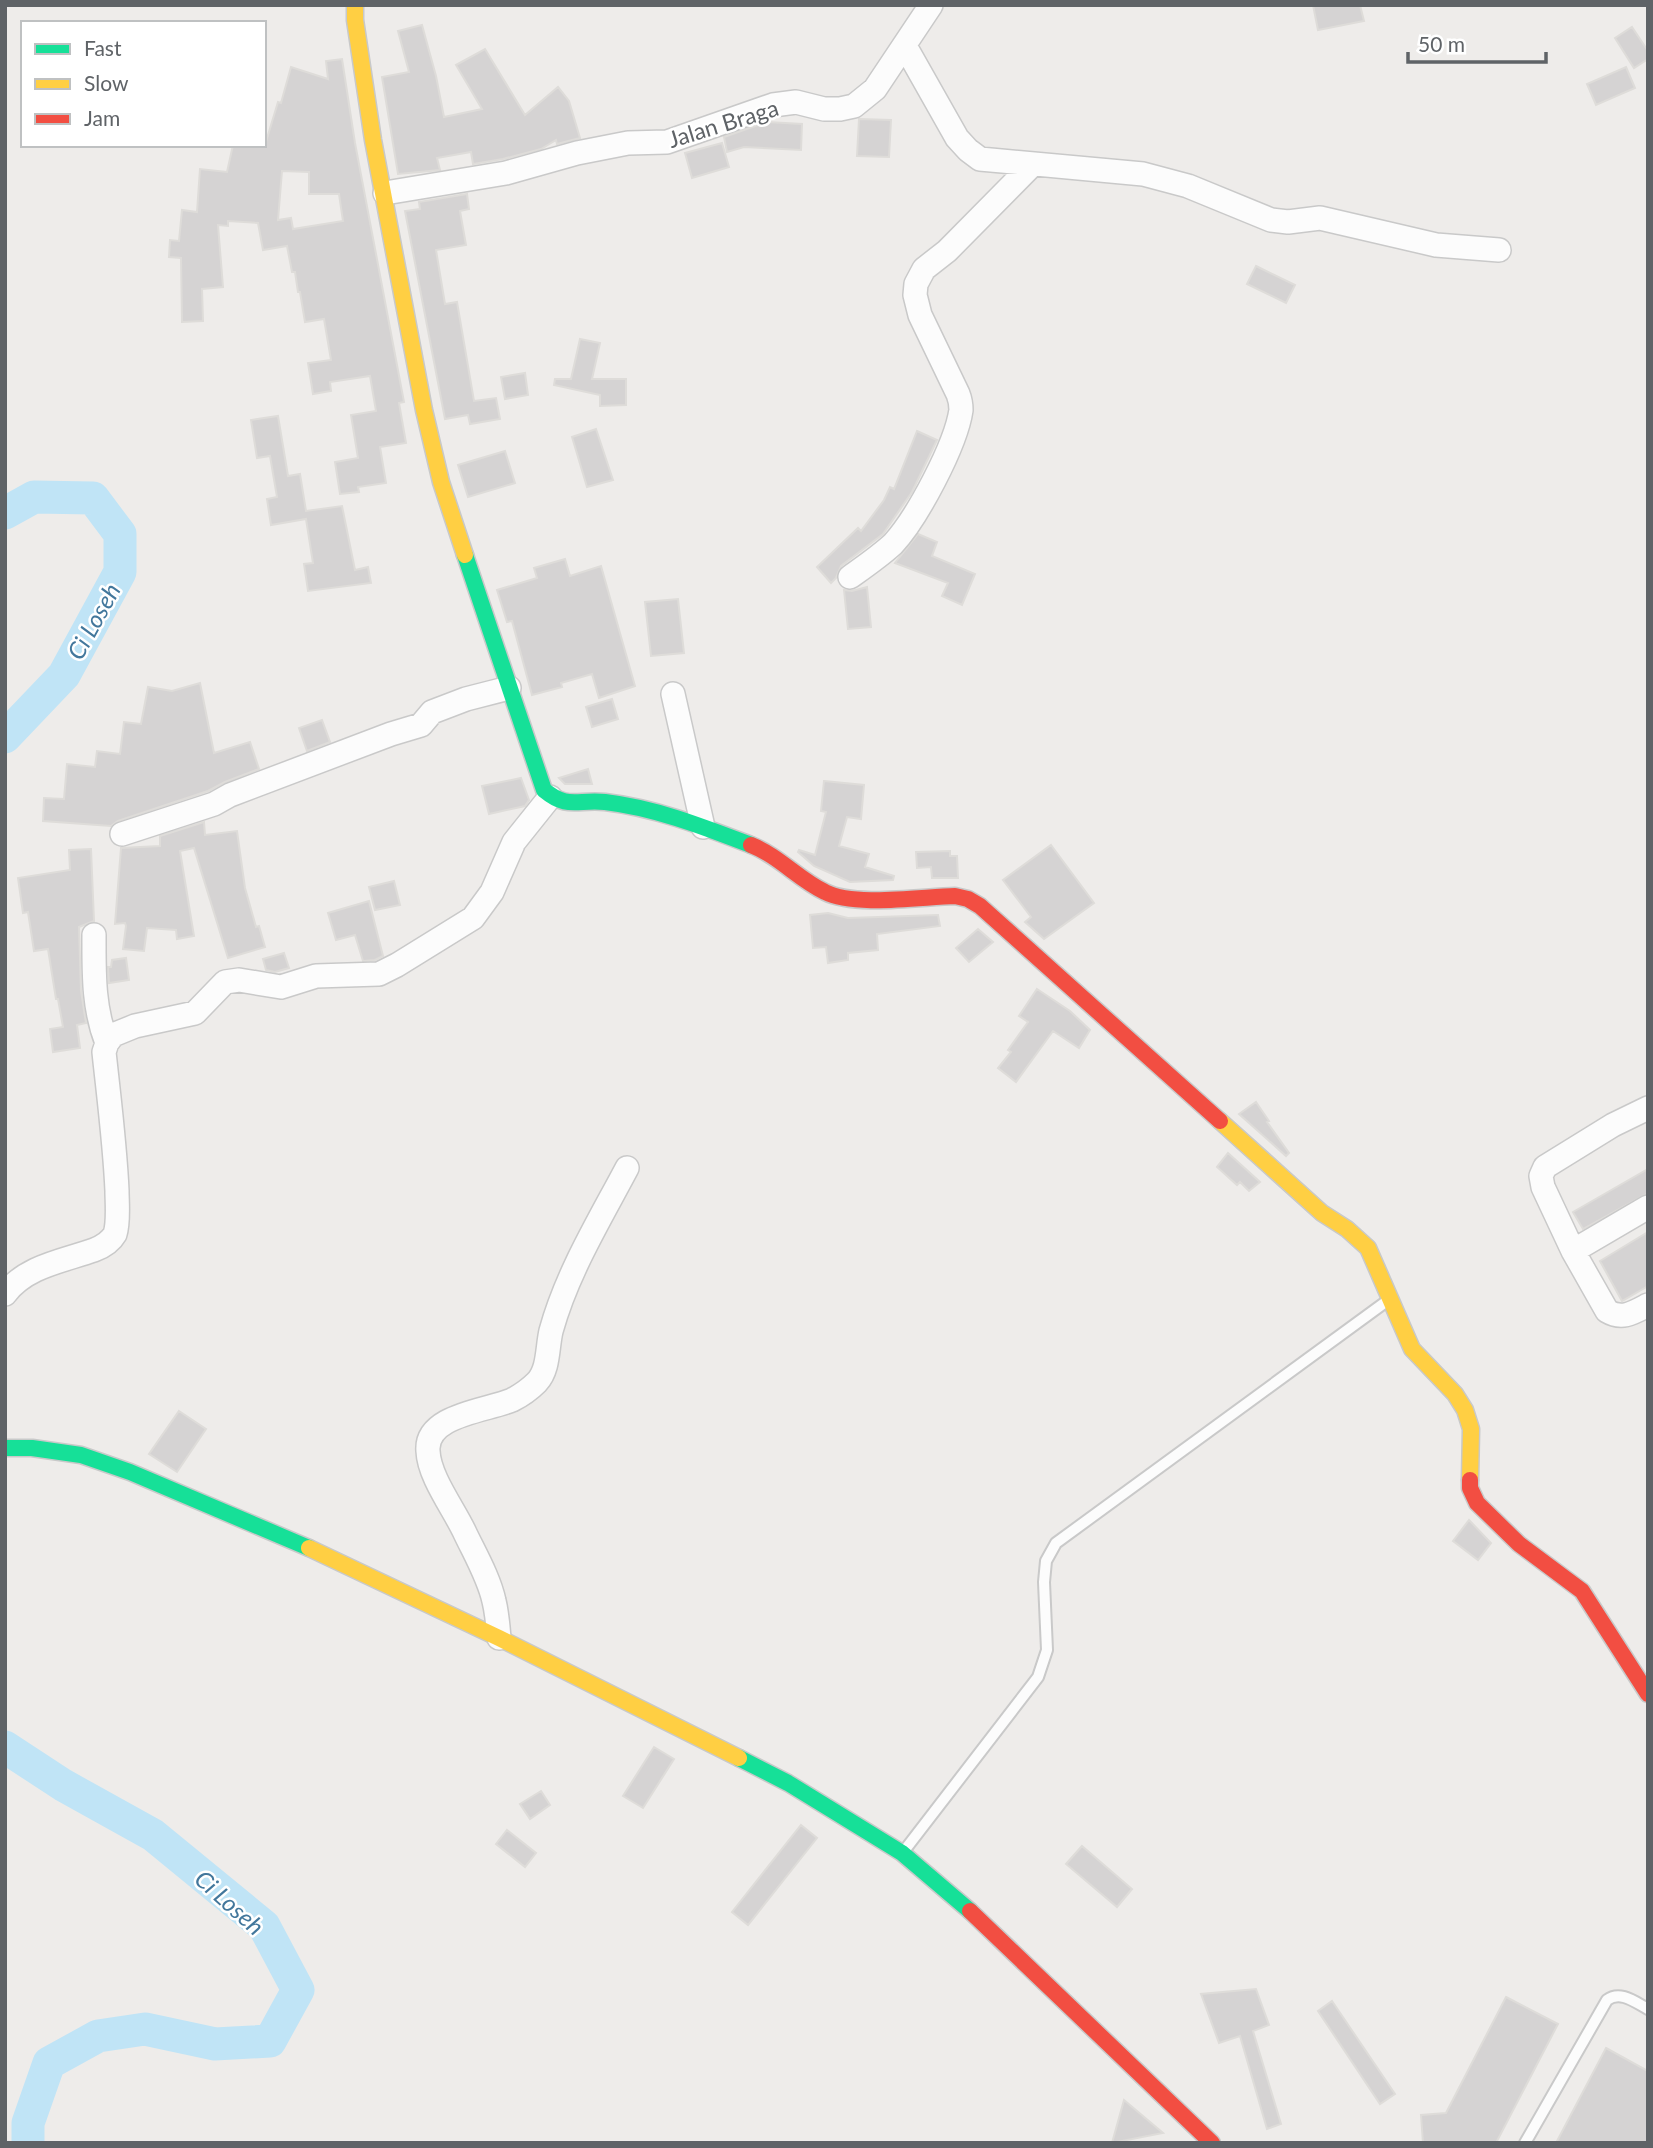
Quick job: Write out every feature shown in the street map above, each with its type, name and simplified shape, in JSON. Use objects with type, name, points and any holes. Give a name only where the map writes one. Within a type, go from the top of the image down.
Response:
[{"type":"street","points":[[355,5],[373,140],[424,410],[441,482],[540,783],[550,797],[559,802],[603,803],[643,808],[703,827],[769,852],[804,881],[828,894],[848,900],[955,896],[980,906],[1322,1213],[1362,1241],[1373,1256],[1412,1349],[1455,1394],[1465,1410],[1471,1429],[1470,1488],[1477,1503],[1519,1544],[1581,1591],[1590,1601],[1648,1694]]},
{"type":"street","name":"Jalan Braga","points":[[385,193],[506,173],[577,153],[628,143],[667,142],[773,105],[796,103],[824,109],[854,106],[876,89],[931,5]]},
{"type":"street","points":[[905,46],[946,122],[968,150],[980,159],[1143,174],[1188,186],[1271,220],[1288,222],[1320,218],[1436,244],[1499,250]]},
{"type":"street","points":[[850,577],[893,543],[917,508],[947,453],[960,415],[958,394],[920,315],[915,295],[916,284],[924,269],[947,251],[1033,164]]},
{"type":"street","points":[[122,834],[214,804],[230,795],[391,734],[417,727],[432,712],[466,699],[509,688]]},
{"type":"street","points":[[673,694],[703,827]]},
{"type":"street","points":[[5,1294],[28,1273],[69,1256],[96,1249],[108,1242],[115,1233],[116,1156],[104,1052],[113,1035],[135,1026],[195,1013],[225,982],[239,980],[281,987],[316,975],[379,974],[397,965],[473,918],[492,892],[514,842],[550,797]]},
{"type":"street","points":[[94,935],[95,997],[100,1028],[107,1043]]},
{"type":"street","points":[[1648,1108],[1613,1125],[1545,1167],[1541,1176],[1543,1187],[1573,1251],[1607,1311],[1622,1316],[1631,1315],[1648,1306]]},
{"type":"street","points":[[499,1638],[490,1588],[433,1471],[428,1440],[432,1432],[447,1421],[513,1400],[543,1375],[563,1292],[627,1168]]},
{"type":"street","points":[[1573,1251],[1648,1207]]},
{"type":"street","points":[[5,1448],[32,1448],[81,1455],[130,1472],[285,1537],[499,1638],[788,1783],[902,1853],[993,1931],[1212,2143]]},
{"type":"lane","points":[[902,1853],[1038,1677],[1047,1650],[1044,1582],[1046,1560],[1056,1543],[1390,1298]]},
{"type":"lane","points":[[1525,2143],[1607,2000],[1620,1995],[1648,2009]]},
{"type":"building","points":[[1313,5],[1360,5],[1364,21],[1318,30]]},
{"type":"building","points":[[422,25],[444,117],[482,109],[456,65],[485,49],[525,115],[558,87],[569,101],[580,138],[557,144],[556,140],[541,149],[473,164],[471,152],[437,158],[440,170],[398,174],[382,77],[409,72],[398,31]]},
{"type":"building","points":[[1632,27],[1648,51],[1648,59],[1634,68],[1615,38]]},
{"type":"building","points":[[342,59],[355,143],[404,402],[399,403],[406,443],[380,447],[386,483],[358,487],[359,492],[340,494],[335,462],[358,458],[351,415],[376,411],[370,376],[330,382],[331,391],[313,394],[308,363],[331,360],[324,319],[305,322],[287,246],[263,250],[258,223],[228,221],[228,226],[218,225],[223,287],[202,289],[203,321],[182,322],[181,258],[169,257],[170,240],[179,241],[182,210],[197,212],[200,169],[227,172],[233,147],[266,147],[291,67],[328,79],[326,61]],"holes":[[[282,171],[309,172],[309,194],[339,194],[343,221],[293,229],[291,218],[278,220]]]},
{"type":"building","points":[[1626,67],[1635,88],[1596,105],[1587,84]]},
{"type":"building","points":[[859,119],[891,120],[889,157],[857,156]]},
{"type":"building","points":[[767,122],[802,124],[801,150],[744,147],[727,152],[724,137]]},
{"type":"building","points":[[722,143],[729,167],[692,178],[685,153]]},
{"type":"building","points":[[467,194],[469,209],[460,211],[466,245],[436,250],[445,304],[457,302],[474,401],[496,398],[500,419],[470,424],[468,415],[445,419],[405,211],[420,209],[419,202]]},
{"type":"building","points":[[1256,266],[1295,285],[1286,303],[1247,284]]},
{"type":"building","points":[[580,339],[600,343],[592,379],[626,379],[626,405],[600,406],[600,395],[554,385],[555,379],[571,379]]},
{"type":"building","points":[[525,373],[528,395],[505,399],[501,377]]},
{"type":"building","points":[[278,416],[288,476],[300,474],[306,511],[342,506],[355,570],[368,567],[371,583],[308,591],[304,564],[313,563],[306,519],[271,525],[267,499],[277,497],[270,456],[257,458],[251,420]]},
{"type":"building","points":[[596,429],[613,480],[587,487],[572,437]]},
{"type":"building","points":[[917,431],[937,440],[912,492],[883,534],[841,566],[831,583],[817,567],[858,528],[861,531],[884,500],[890,487],[894,489]]},
{"type":"building","points":[[505,451],[515,483],[468,497],[458,465]]},
{"type":"building","points":[[918,534],[937,542],[932,556],[975,574],[962,605],[942,596],[948,583],[895,563]]},
{"type":"building","points":[[565,559],[570,576],[601,566],[635,686],[599,698],[592,674],[561,683],[562,687],[532,695],[512,621],[507,622],[497,590],[537,578],[534,568]]},
{"type":"building","points":[[867,587],[871,627],[848,629],[844,590]]},
{"type":"building","points":[[678,599],[684,653],[651,656],[645,602]]},
{"type":"building","points":[[200,683],[214,753],[250,742],[259,769],[208,791],[118,821],[111,826],[43,821],[44,798],[64,799],[67,764],[95,767],[97,751],[120,754],[124,722],[141,724],[148,687],[172,691]]},
{"type":"building","points":[[612,699],[618,719],[592,727],[586,707]]},
{"type":"building","points":[[322,720],[330,742],[307,751],[299,728]]},
{"type":"building","points":[[588,769],[592,784],[565,784],[559,778]]},
{"type":"building","points":[[521,778],[529,800],[525,806],[489,814],[482,786]]},
{"type":"building","points":[[824,781],[864,785],[861,819],[847,817],[839,846],[869,854],[865,867],[894,876],[893,880],[850,882],[814,866],[798,852],[799,850],[815,855],[826,812],[821,811]]},
{"type":"building","points":[[204,822],[205,835],[237,831],[245,888],[256,927],[259,926],[265,947],[228,958],[194,848],[180,851],[194,936],[177,939],[176,930],[147,928],[144,951],[123,949],[126,926],[125,923],[115,924],[121,848],[160,846],[160,836]]},
{"type":"building","points":[[1051,845],[1094,903],[1044,939],[1025,922],[1031,917],[1003,880]]},
{"type":"building","points":[[91,849],[94,921],[79,927],[81,991],[86,1023],[77,1025],[80,1048],[53,1052],[50,1029],[63,1027],[48,949],[34,951],[28,912],[23,913],[18,878],[70,870],[69,850]]},
{"type":"building","points":[[950,851],[950,856],[957,856],[958,878],[932,878],[931,867],[917,868],[916,852]]},
{"type":"building","points":[[394,881],[400,905],[375,910],[369,887]]},
{"type":"building","points":[[369,901],[383,956],[363,961],[355,935],[336,940],[328,913]]},
{"type":"building","points":[[828,913],[848,918],[938,915],[940,926],[877,934],[878,950],[848,953],[848,960],[828,963],[826,947],[813,948],[810,915]]},
{"type":"building","points":[[978,929],[993,942],[969,962],[956,948]]},
{"type":"building","points":[[284,953],[289,968],[275,972],[266,970],[263,959]]},
{"type":"building","points":[[126,958],[129,980],[109,983],[108,967],[111,967],[112,960]]},
{"type":"building","points":[[1037,989],[1070,1011],[1090,1030],[1079,1048],[1053,1031],[1016,1082],[998,1068],[1011,1052],[1008,1050],[1028,1022],[1019,1016]]},
{"type":"building","points":[[1256,1102],[1289,1153],[1286,1156],[1239,1114]]},
{"type":"building","points":[[1228,1153],[1260,1182],[1249,1191],[1240,1182],[1237,1185],[1217,1167]]},
{"type":"building","points":[[1648,1169],[1648,1193],[1583,1229],[1573,1212]]},
{"type":"building","points":[[1648,1232],[1648,1286],[1622,1301],[1600,1261]]},
{"type":"building","points":[[179,1411],[206,1429],[177,1472],[149,1454]]},
{"type":"building","points":[[1469,1520],[1491,1543],[1478,1560],[1453,1541]]},
{"type":"building","points":[[654,1747],[674,1759],[643,1808],[623,1796]]},
{"type":"building","points":[[541,1791],[550,1805],[530,1819],[520,1804]]},
{"type":"building","points":[[801,1825],[817,1838],[748,1925],[732,1912]]},
{"type":"building","points":[[507,1830],[536,1853],[525,1867],[496,1844]]},
{"type":"building","points":[[1082,1846],[1132,1889],[1117,1907],[1066,1864]]},
{"type":"building","points":[[1256,1989],[1269,2025],[1253,2031],[1281,2124],[1267,2129],[1240,2036],[1219,2043],[1201,1994]]},
{"type":"building","points":[[1506,1997],[1558,2024],[1496,2143],[1423,2143],[1421,2115],[1446,2113]]},
{"type":"building","points":[[1332,2001],[1395,2094],[1380,2104],[1318,2011]]},
{"type":"building","points":[[1606,2048],[1648,2071],[1648,2143],[1556,2143]]},
{"type":"building","points":[[1124,2100],[1163,2133],[1112,2143]]},
{"type":"waterway","name":"Ci Loseh","points":[[5,513],[34,497],[93,498],[120,534],[120,572],[64,675],[5,737]]},
{"type":"waterway","name":"Ci Loseh","points":[[5,1747],[63,1785],[153,1835],[264,1926],[298,1990],[270,2041],[215,2044],[145,2029],[98,2036],[49,2063],[28,2123],[28,2143]]},
{"type":"traffic: fast","points":[[465,555],[544,790],[566,802],[605,802],[661,813],[751,845]]},
{"type":"traffic: fast","points":[[5,1448],[32,1448],[81,1455],[130,1472],[309,1548]]},
{"type":"traffic: fast","points":[[739,1758],[788,1783],[902,1853],[970,1911]]},
{"type":"traffic: slow","points":[[355,5],[373,140],[424,410],[441,482],[465,555]]},
{"type":"traffic: slow","points":[[1220,1121],[1322,1213],[1347,1229],[1368,1248],[1412,1349],[1455,1394],[1465,1410],[1471,1429],[1470,1480]]},
{"type":"traffic: slow","points":[[309,1548],[499,1638],[739,1758]]},
{"type":"traffic: jam","points":[[751,845],[771,855],[815,887],[837,897],[870,900],[955,896],[980,906],[1220,1121]]},
{"type":"traffic: jam","points":[[1470,1480],[1470,1488],[1477,1503],[1519,1544],[1582,1591],[1648,1694]]},
{"type":"traffic: jam","points":[[970,1911],[1212,2143]]}]
